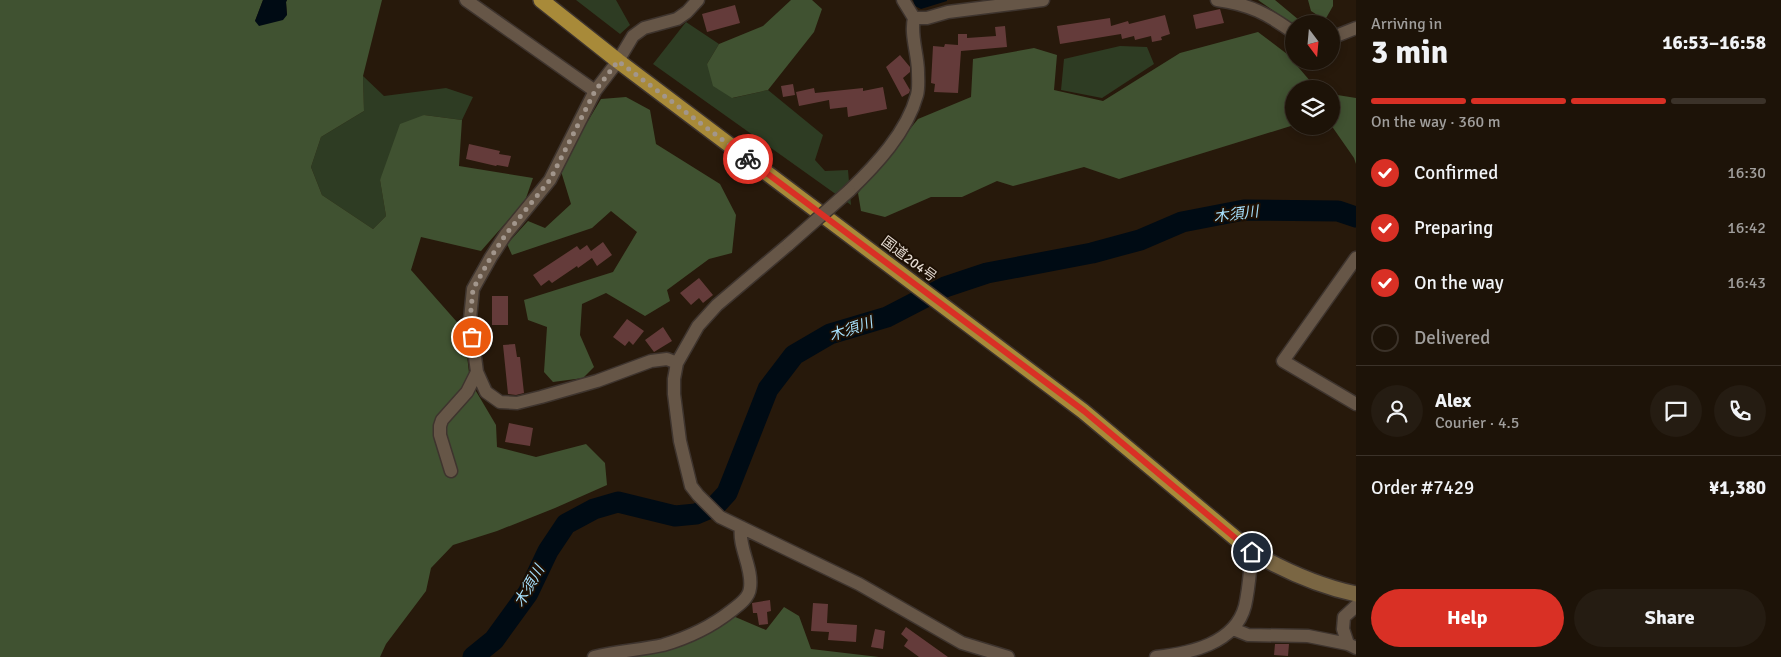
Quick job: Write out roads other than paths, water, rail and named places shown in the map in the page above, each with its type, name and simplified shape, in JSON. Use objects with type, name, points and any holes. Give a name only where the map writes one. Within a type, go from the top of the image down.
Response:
[{"type":"highway","name":"国道204号","points":[[541,0],[618,61],[1084,411],[1252,552]]},
{"type":"street","points":[[466,0],[595,91]]},
{"type":"street","points":[[677,363],[667,359],[650,361],[597,381],[517,403],[500,402],[486,392],[477,372],[470,320],[473,289],[491,257],[506,234],[550,180],[595,91],[618,61],[633,36],[644,28],[677,19],[687,12],[698,0]]},
{"type":"street","points":[[903,0],[914,18],[913,26],[918,63],[917,94],[906,121],[878,163],[849,192],[717,305],[698,326],[677,363],[674,379],[680,441],[687,476],[691,486],[720,517],[859,584],[962,642],[1008,657]]},
{"type":"street","points":[[914,18],[927,18],[948,12],[1043,0]]},
{"type":"street","points":[[1217,0],[1248,7],[1270,16],[1285,27]]},
{"type":"street","points":[[1340,34],[1356,28]]},
{"type":"street","points":[[1356,258],[1283,361],[1356,404]]},
{"type":"street","points":[[451,471],[440,426],[442,420],[467,392],[477,372]]},
{"type":"street","points":[[594,657],[662,645],[687,636],[721,619],[745,600],[750,588],[748,569],[739,537],[740,527]]},
{"type":"street","points":[[1156,657],[1204,647],[1221,640],[1233,629],[1245,607],[1252,552],[1294,574],[1319,584],[1356,594]]},
{"type":"street","points":[[1352,646],[1343,629],[1344,617],[1356,606]]},
{"type":"street","points":[[1233,629],[1248,635],[1308,636],[1352,646]]},
{"type":"waterway","name":"木須川","points":[[473,657],[494,640],[528,593],[548,551],[566,524],[594,509],[618,502],[675,516],[696,514],[715,506],[727,493],[768,389],[794,355],[830,334],[887,317],[945,287],[987,273],[1092,253],[1140,240],[1182,222],[1244,210],[1338,211],[1356,217]]}]
